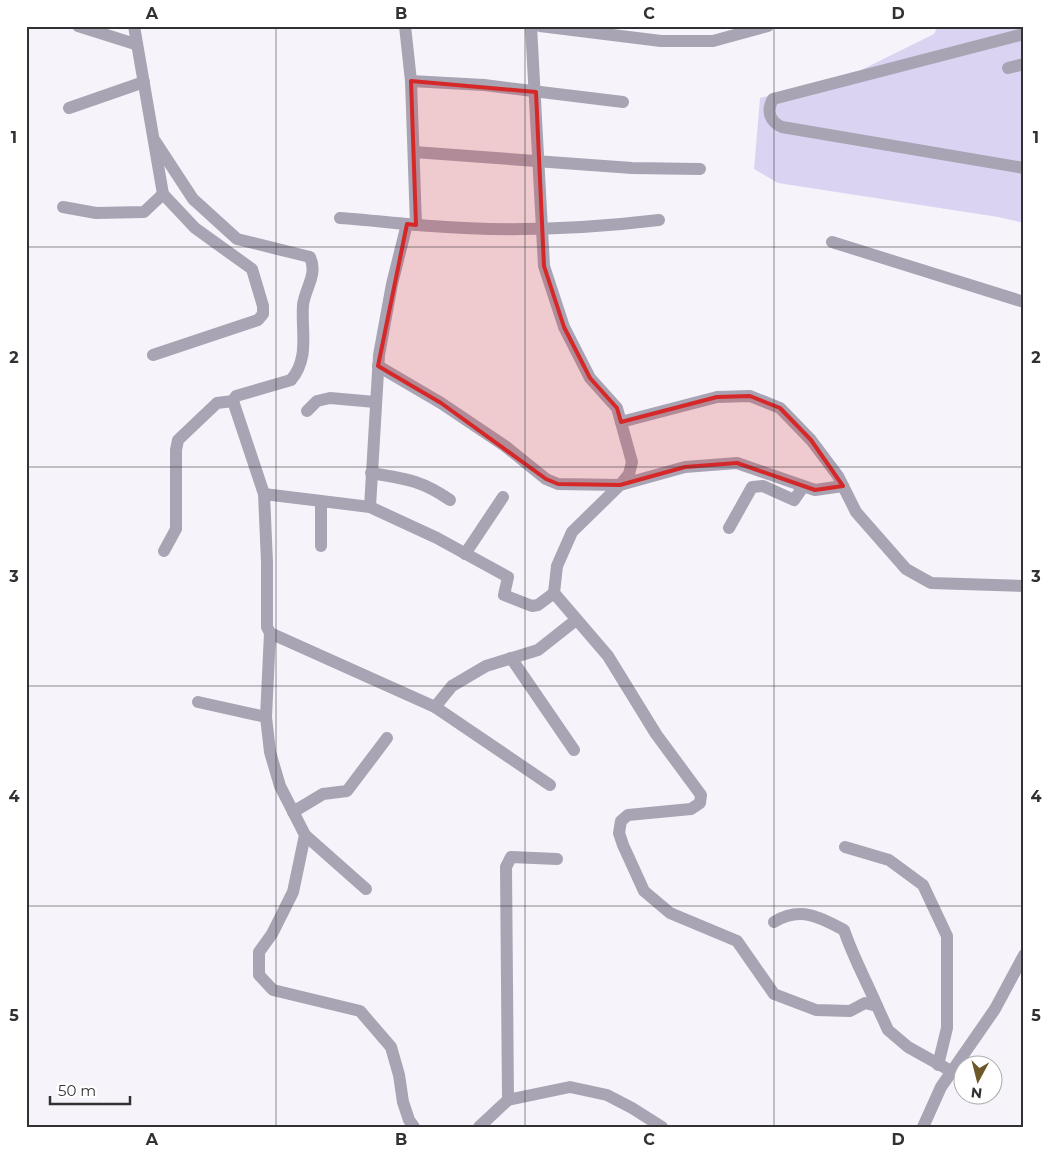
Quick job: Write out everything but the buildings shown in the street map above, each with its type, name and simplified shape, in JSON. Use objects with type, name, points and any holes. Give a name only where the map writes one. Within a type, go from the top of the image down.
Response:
[{"type":"street","points":[[78,26],[135,44]]},
{"type":"street","points":[[134,26],[135,44],[144,82],[163,194],[196,228],[252,269],[263,306],[263,314],[258,320],[153,355]]},
{"type":"street","points":[[370,507],[378,366],[392,284],[411,225],[414,152],[411,81],[405,26]]},
{"type":"street","points":[[531,26],[544,266],[564,327],[590,378],[616,408],[632,462],[629,474],[620,485],[572,532],[557,566],[554,593],[608,656],[656,734],[700,795],[700,803],[692,809],[628,815],[621,821],[619,833],[623,846],[644,891],[670,913],[737,941],[774,994],[816,1010],[850,1011],[865,1003],[877,1006]]},
{"type":"street","points":[[540,26],[670,41],[714,41],[768,26]]},
{"type":"street","points":[[1024,34],[780,97],[771,102],[770,114],[772,121],[782,127],[1024,168]]},
{"type":"street","points":[[1008,68],[1024,64]]},
{"type":"street","points":[[411,81],[484,85],[623,102]]},
{"type":"street","points":[[69,108],[144,82]]},
{"type":"street","points":[[155,141],[193,199],[238,239],[310,257],[314,265],[303,304],[305,342],[296,374],[291,380],[236,396],[233,401]]},
{"type":"street","points":[[414,152],[632,168],[700,169]]},
{"type":"street","points":[[63,206],[96,213],[144,212],[163,194]]},
{"type":"street","points":[[340,218],[411,225],[542,229],[593,228],[659,220]]},
{"type":"street","points":[[832,242],[1024,302]]},
{"type":"street","points":[[378,366],[441,403],[505,446],[546,479],[558,484],[620,485],[685,466],[737,463],[815,490],[843,486]]},
{"type":"street","points":[[621,422],[717,397],[750,396],[780,408],[810,440],[843,486],[856,512],[906,569],[931,583],[1024,586]]},
{"type":"street","points":[[307,411],[316,401],[330,398],[375,402]]},
{"type":"street","points":[[233,401],[264,494],[267,627],[270,633],[266,716],[270,752],[280,786],[305,835],[366,889]]},
{"type":"street","points":[[164,551],[176,529],[176,450],[178,440],[217,403],[233,401]]},
{"type":"street","points":[[371,474],[414,480],[428,486],[450,500]]},
{"type":"street","points":[[729,528],[752,487],[763,486],[794,500],[803,486]]},
{"type":"street","points":[[264,494],[370,507],[437,538],[508,577],[504,595],[508,598],[538,605],[554,593]]},
{"type":"street","points":[[465,554],[503,497]]},
{"type":"street","points":[[320,502],[321,546]]},
{"type":"street","points":[[435,707],[452,686],[486,666],[538,650],[576,620]]},
{"type":"street","points":[[270,633],[435,707],[550,785]]},
{"type":"street","points":[[511,658],[574,750]]},
{"type":"street","points":[[198,702],[266,716]]},
{"type":"street","points":[[293,812],[323,794],[348,791],[387,738]]},
{"type":"street","points":[[305,835],[293,892],[272,934],[259,952],[259,975],[274,990],[360,1011],[391,1047],[399,1075],[403,1102],[409,1120],[414,1127]]},
{"type":"street","points":[[846,848],[889,860],[923,885],[947,936],[946,1028],[938,1065]]},
{"type":"street","points":[[508,1100],[506,867],[511,857],[557,859]]},
{"type":"street","points":[[774,922],[783,917],[798,914],[817,915],[844,930],[852,956],[863,973],[888,1030],[908,1047],[952,1071],[940,1086],[923,1127]]},
{"type":"street","points":[[962,1056],[995,1008],[1024,955]]},
{"type":"street","points":[[480,1127],[508,1100],[570,1087],[607,1095],[662,1127]]},
{"type":"highlighted area","points":[[411,81],[536,92],[544,266],[564,327],[590,378],[617,408],[621,422],[717,397],[750,396],[780,408],[811,440],[843,486],[815,490],[737,463],[685,467],[620,485],[558,484],[546,479],[441,403],[378,366],[407,224],[416,225]]},
{"type":"shaded area","points":[[938,26],[1024,26],[1024,223],[998,217],[778,183],[754,169],[760,98],[847,77],[934,34]]}]
